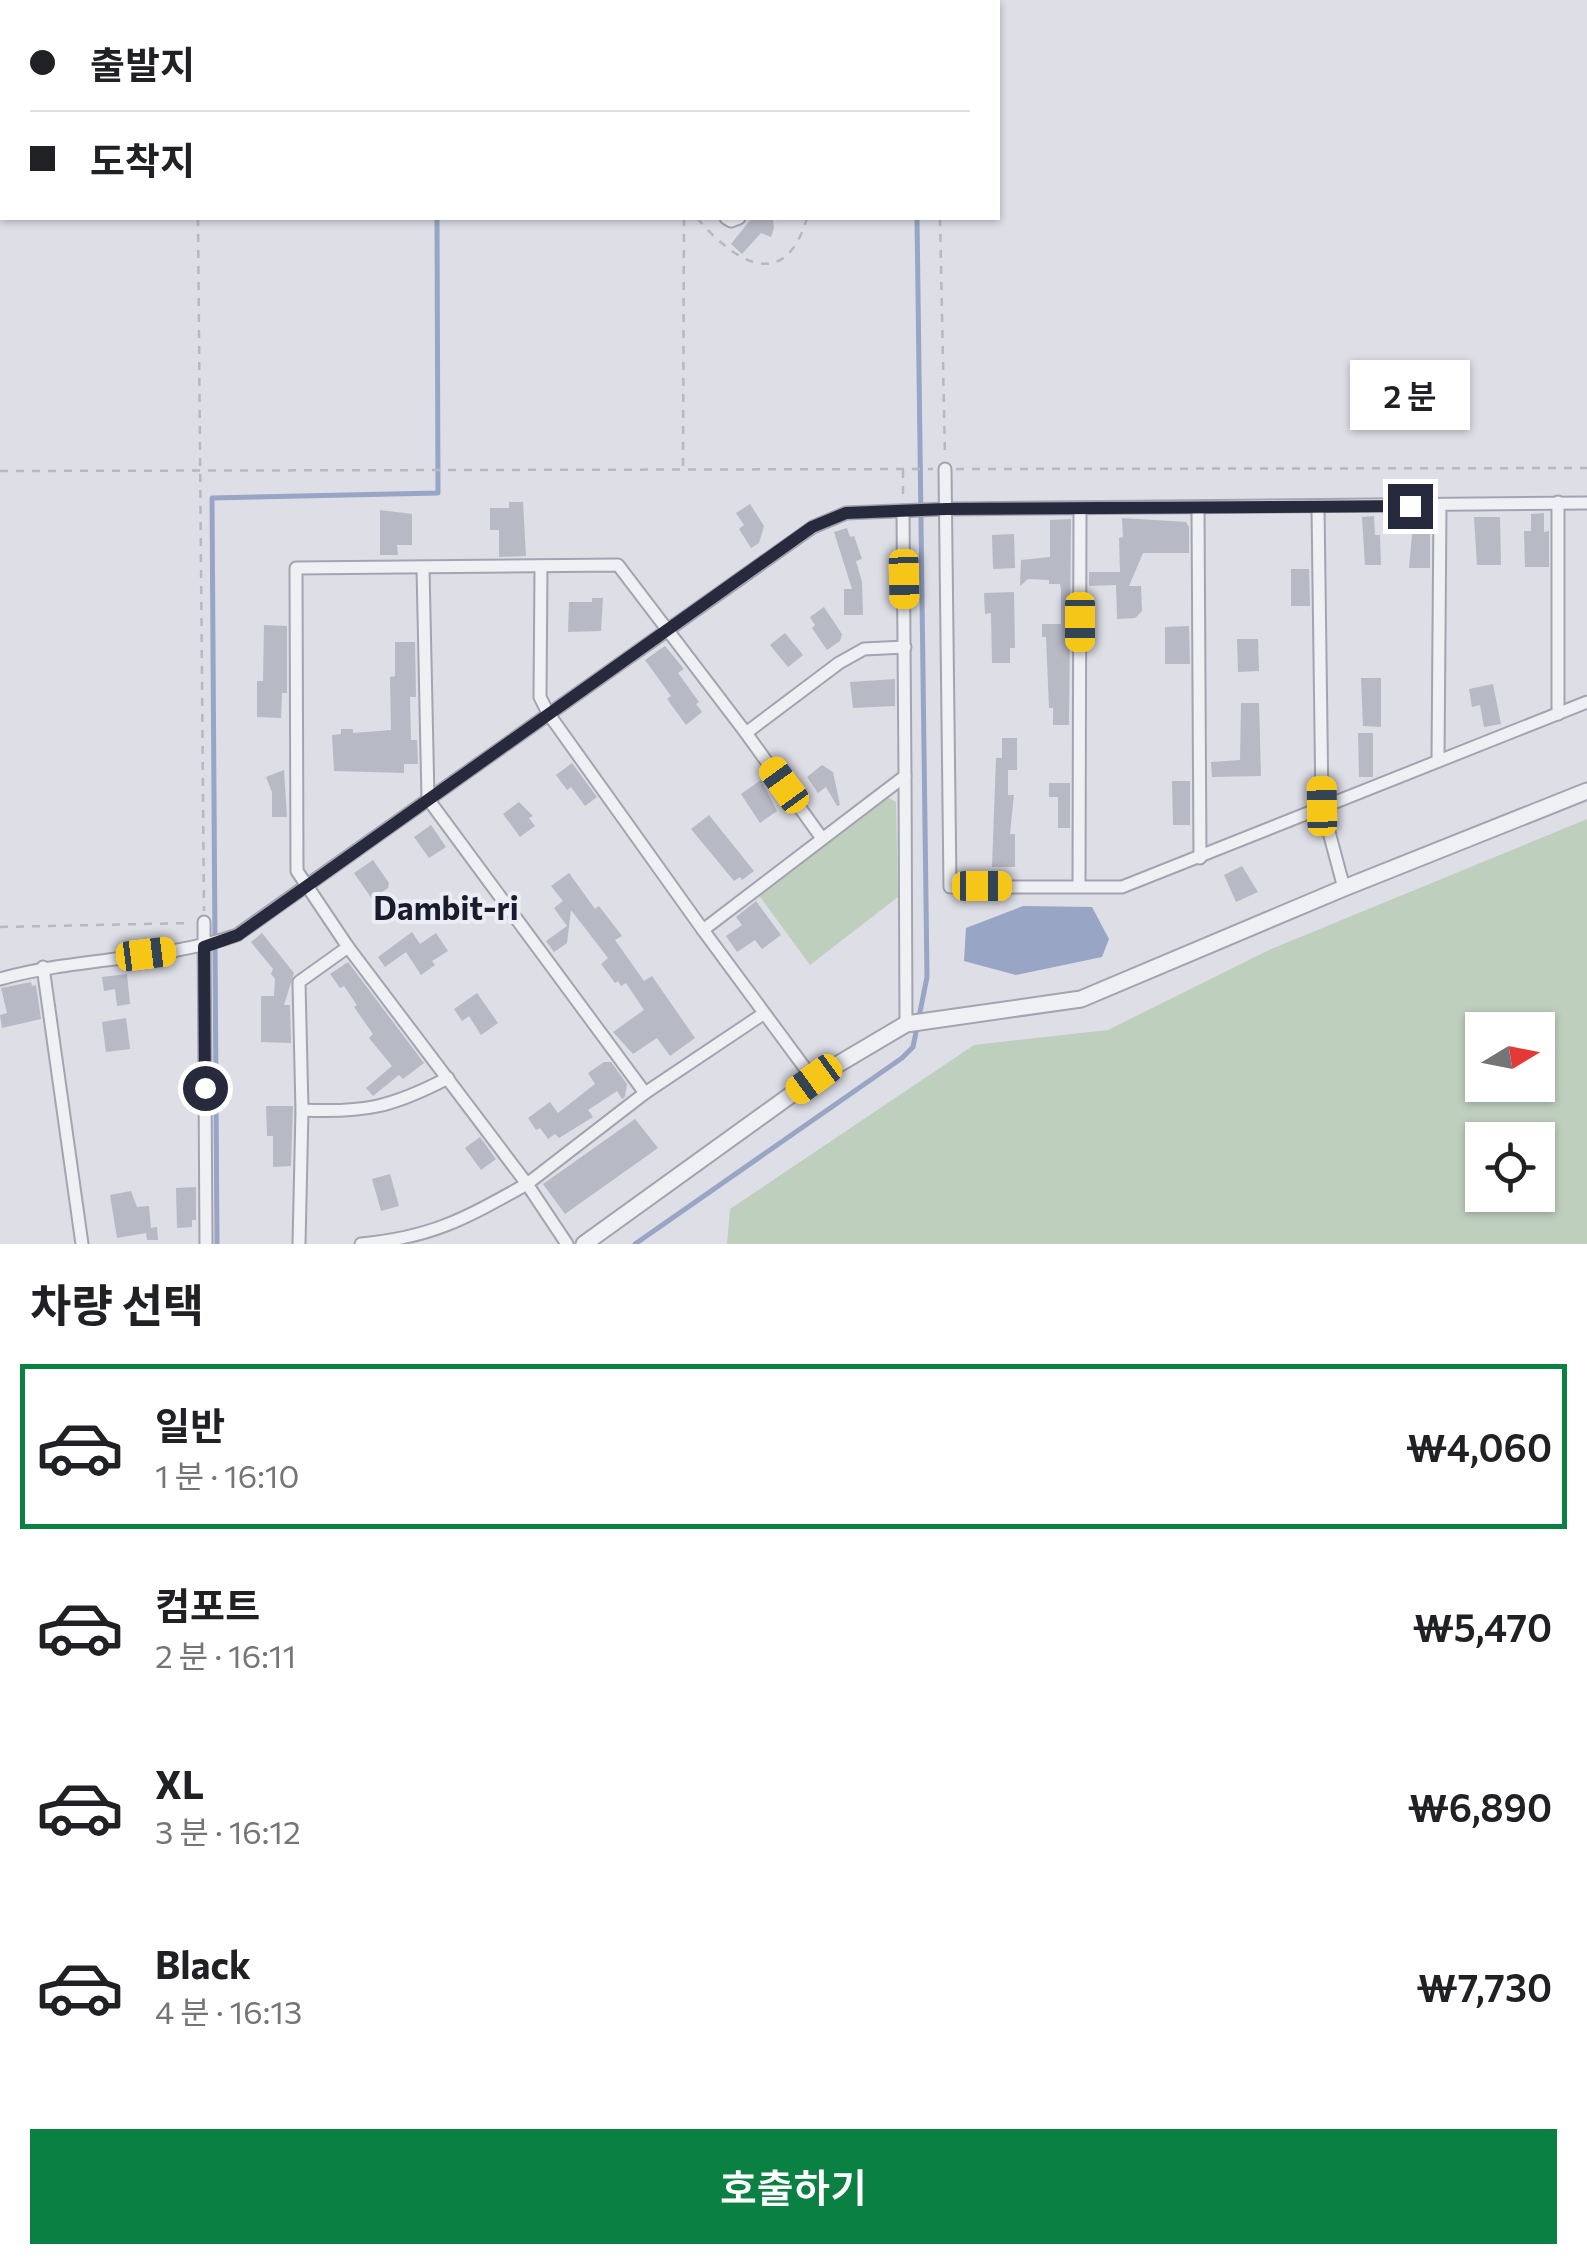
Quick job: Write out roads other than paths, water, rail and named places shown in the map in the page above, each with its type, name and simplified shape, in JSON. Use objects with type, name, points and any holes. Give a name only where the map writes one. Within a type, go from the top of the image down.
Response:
[{"type":"street","points":[[945,469],[950,886],[1122,886],[1587,702]]},
{"type":"street","points":[[1558,502],[1558,714]]},
{"type":"street","points":[[0,979],[43,968],[204,947],[238,935],[812,527],[846,513],[1587,503]]},
{"type":"street","points":[[1438,761],[1440,506]]},
{"type":"street","points":[[1198,508],[1200,858]]},
{"type":"street","points":[[1318,508],[1322,806],[1344,888]]},
{"type":"street","points":[[904,510],[906,1024]]},
{"type":"street","points":[[1080,510],[1080,886]]},
{"type":"street","points":[[567,1244],[348,947],[297,871],[296,568],[618,565],[821,837]]},
{"type":"street","points":[[542,567],[540,697],[548,714],[814,1079]]},
{"type":"street","points":[[423,568],[428,799],[646,1092]]},
{"type":"street","points":[[746,733],[864,648],[905,647]]},
{"type":"street","points":[[703,930],[905,776]]},
{"type":"street","points":[[584,1244],[814,1079],[906,1024],[1082,1000],[1344,888],[1587,792]]},
{"type":"street","points":[[204,922],[206,1244]]},
{"type":"street","points":[[299,1244],[300,982],[348,947]]},
{"type":"street","points":[[43,968],[82,1244]]},
{"type":"street","points":[[360,1244],[405,1240],[456,1224],[526,1184],[646,1092],[764,1014]]},
{"type":"street","points":[[302,1110],[347,1112],[403,1102],[448,1078]]},
{"type":"water","points":[[1023,906],[1092,907],[1109,939],[1102,957],[1016,975],[964,961],[966,928]]},
{"type":"waterway","points":[[217,1244],[212,498],[438,493],[437,220]]},
{"type":"waterway","points":[[635,1244],[913,1047],[927,977],[917,220]]},
{"type":"district","name":"Dambit-ri","points":[[446,907]]}]
